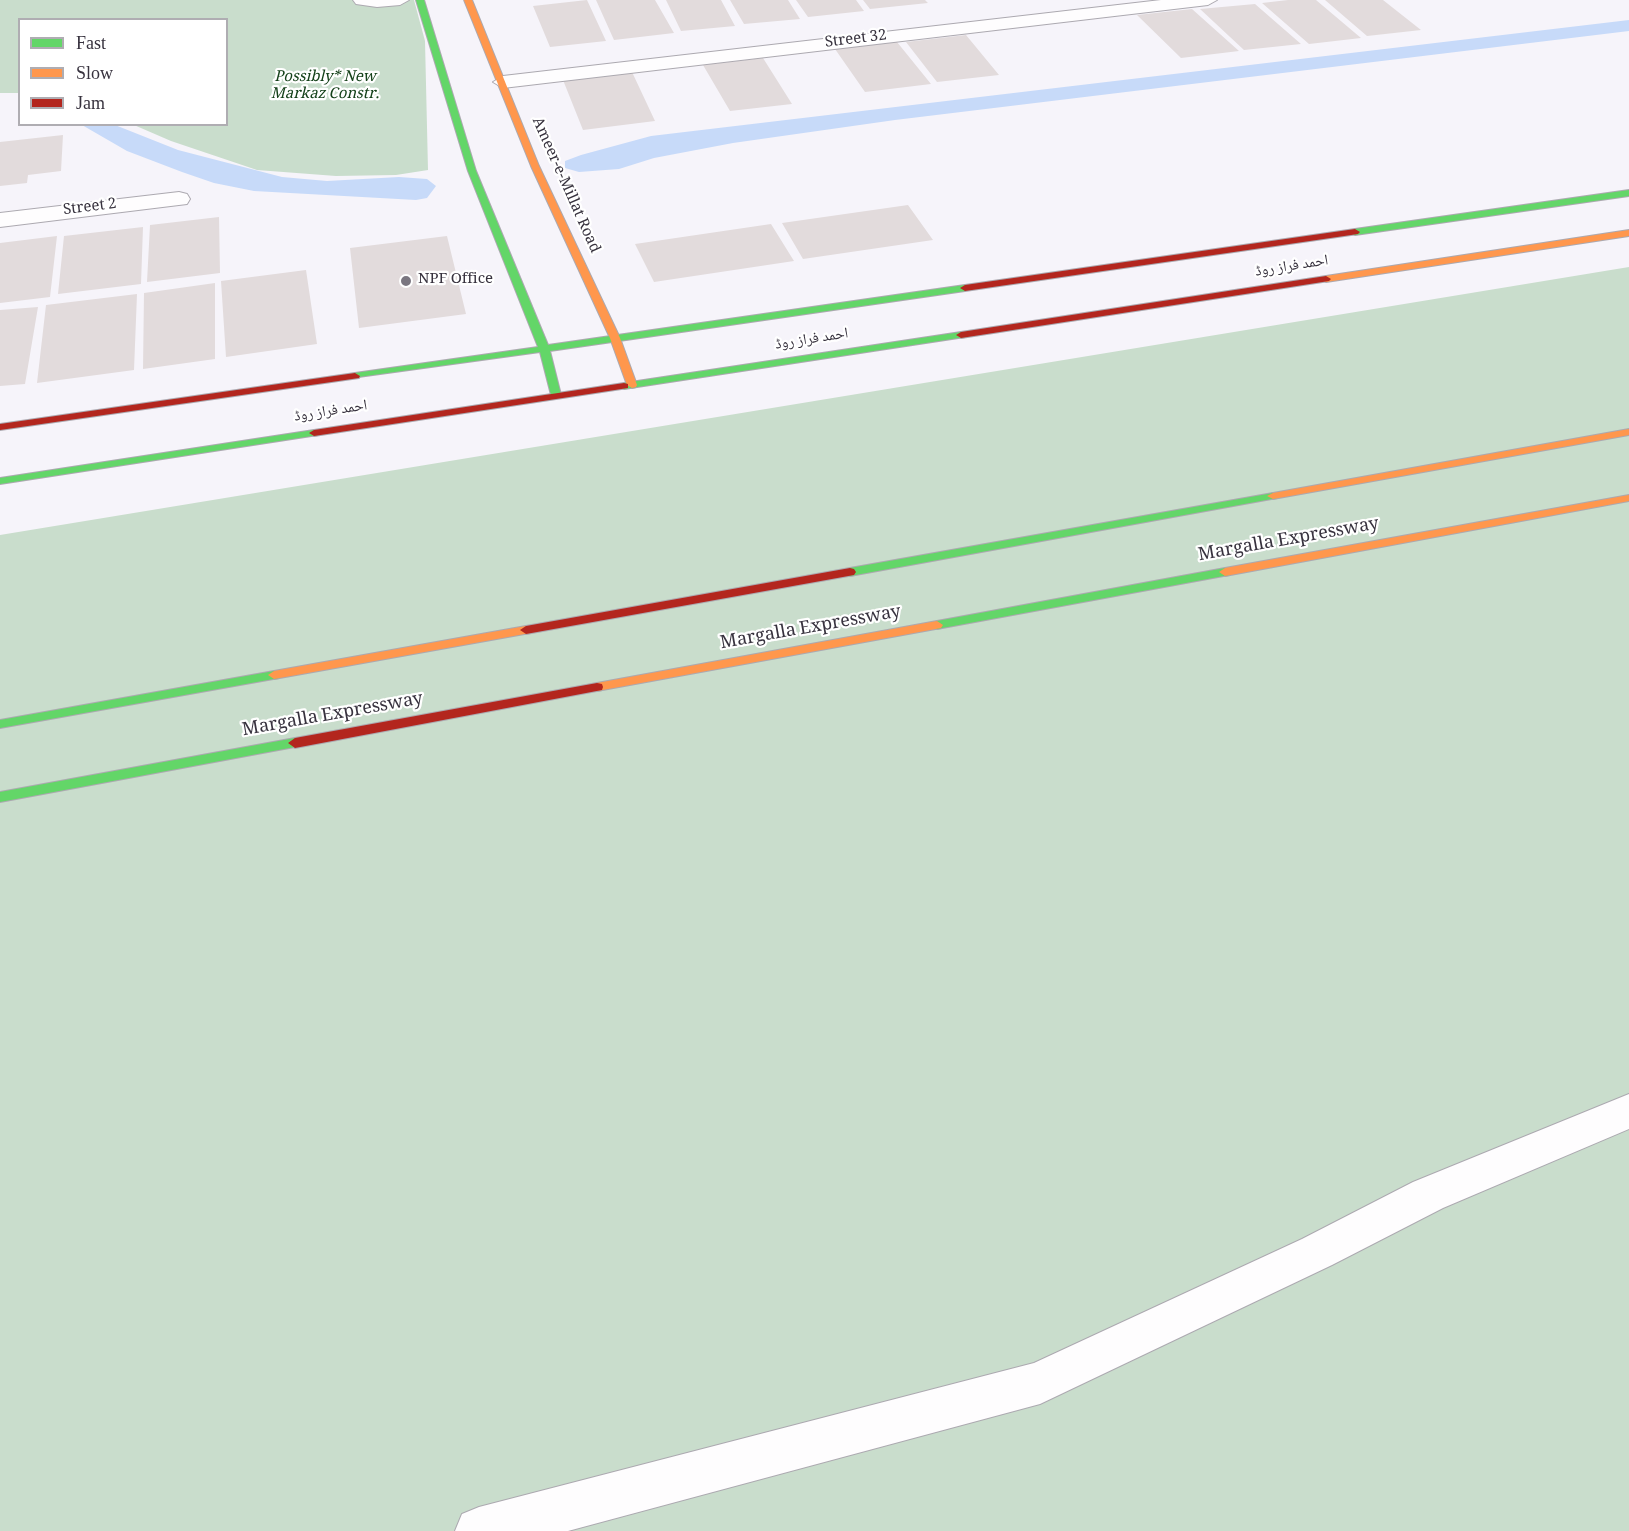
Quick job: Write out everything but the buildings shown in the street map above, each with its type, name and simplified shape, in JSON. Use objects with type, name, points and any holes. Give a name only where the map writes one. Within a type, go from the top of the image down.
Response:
[{"type":"main road","points":[[420,0],[472,171],[544,348],[556,395]]},
{"type":"main road","name":"Ameer-e-Millat Road","points":[[468,0],[535,166],[615,338],[632,385]]},
{"type":"main road","name":"احمد فراز روڈ","points":[[0,427],[1629,193]]},
{"type":"main road","name":"احمد فراز روڈ","points":[[0,481],[1629,233]]},
{"type":"main road","points":[[0,724],[1629,432]]},
{"type":"main road","name":"Margalla Expressway","points":[[0,797],[1629,498]]},
{"type":"street","points":[[362,0],[377,2],[400,0]]},
{"type":"street","name":"Street 32","points":[[503,82],[1208,0]]},
{"type":"street","name":"Street 2","points":[[0,220],[179,199]]},
{"type":"street","points":[[480,1531],[1040,1383],[1317,1252],[1428,1195],[1629,1111]]},
{"type":"green space","name":"Possibly* New Markaz Constr.","points":[[0,0],[414,0],[425,41],[428,170],[396,175],[336,176],[257,170],[171,141],[136,126],[228,126],[228,18],[18,18],[18,93],[0,93]]},
{"type":"green space","points":[[1629,267],[1629,1531],[0,1531],[0,535]]},
{"type":"water","points":[[1629,20],[1629,31],[895,120],[733,143],[654,158],[619,169],[579,172],[565,168],[565,161],[581,155],[651,136]]},
{"type":"water","points":[[84,126],[118,126],[178,150],[282,177],[327,181],[399,177],[427,179],[436,186],[427,198],[416,200],[254,191],[214,183],[127,151]]},
{"type":"traffic: fast","points":[[420,0],[472,171],[544,348],[556,395]]},
{"type":"traffic: fast","points":[[1355,232],[1629,193]]},
{"type":"traffic: fast","points":[[355,376],[965,288]]},
{"type":"traffic: fast","points":[[624,386],[961,335]]},
{"type":"traffic: fast","points":[[0,481],[314,433]]},
{"type":"traffic: fast","points":[[850,572],[1273,496]]},
{"type":"traffic: fast","points":[[937,625],[1225,572]]},
{"type":"traffic: fast","points":[[0,724],[274,675]]},
{"type":"traffic: fast","points":[[0,797],[295,743]]},
{"type":"traffic: slow","points":[[468,0],[535,166],[615,338],[632,385]]},
{"type":"traffic: slow","points":[[1326,279],[1629,233]]},
{"type":"traffic: slow","points":[[1273,496],[1629,432]]},
{"type":"traffic: slow","points":[[1225,572],[1629,498]]},
{"type":"traffic: slow","points":[[597,687],[937,625]]},
{"type":"traffic: slow","points":[[274,675],[526,630]]},
{"type":"traffic: jam","points":[[965,288],[1355,232]]},
{"type":"traffic: jam","points":[[961,335],[1326,279]]},
{"type":"traffic: jam","points":[[0,427],[355,376]]},
{"type":"traffic: jam","points":[[314,433],[624,386]]},
{"type":"traffic: jam","points":[[526,630],[850,572]]},
{"type":"traffic: jam","points":[[295,743],[597,687]]},
{"type":"place","name":"NPF Office","points":[[406,281]]}]
